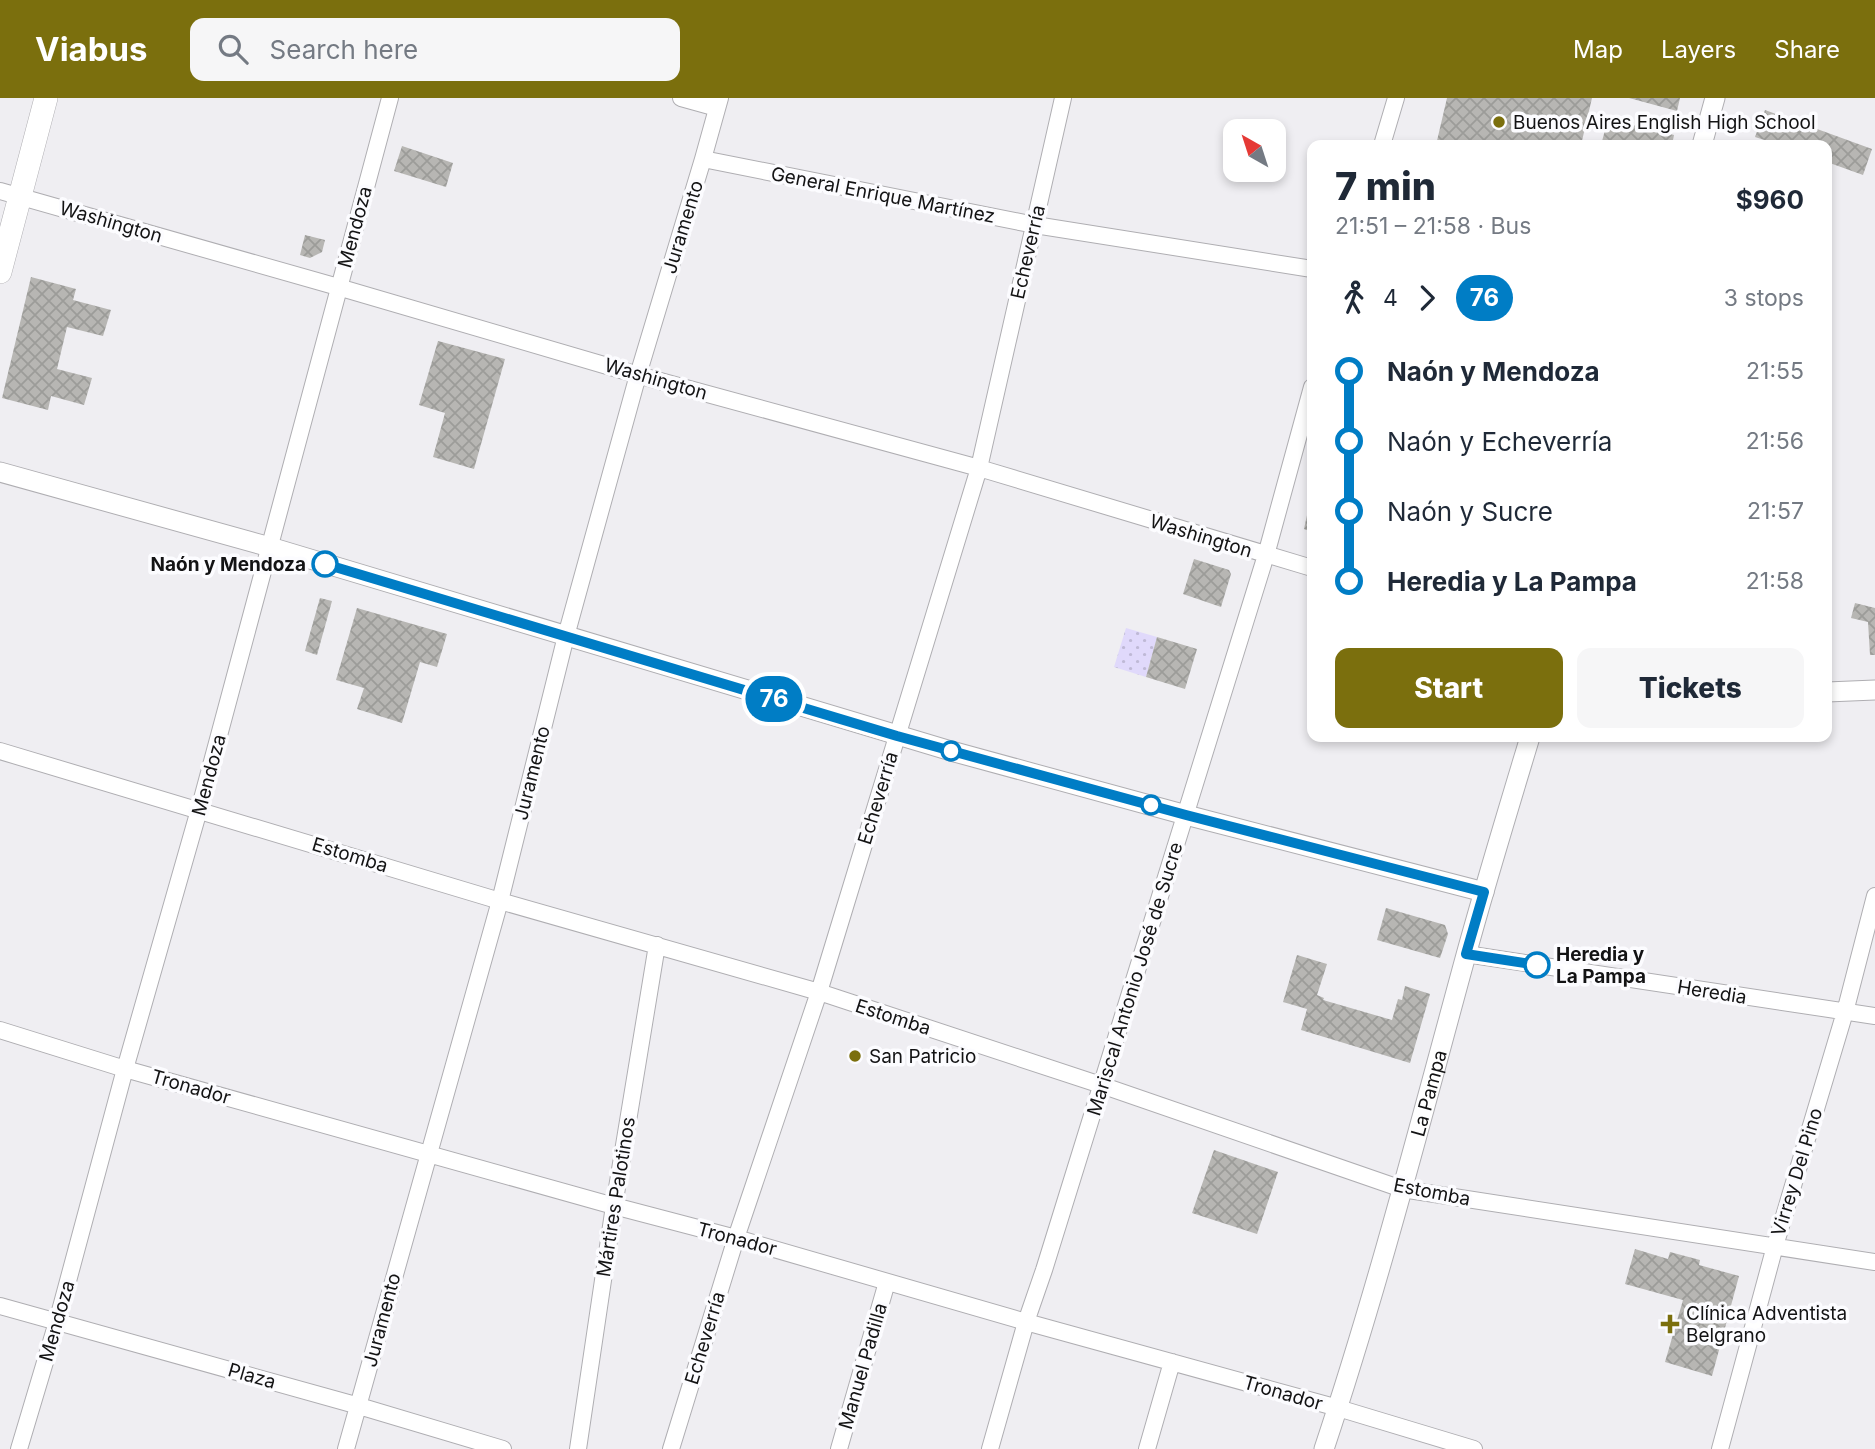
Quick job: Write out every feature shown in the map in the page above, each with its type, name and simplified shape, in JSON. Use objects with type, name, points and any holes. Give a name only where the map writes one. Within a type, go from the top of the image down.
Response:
[{"type":"main road","points":[[0,272],[10,193],[46,98]]},
{"type":"street","name":"Mendoza","points":[[19,1449],[57,1322],[199,810],[390,98]]},
{"type":"street","points":[[681,98],[719,103]]},
{"type":"street","name":"Echeverría","points":[[671,1449],[736,1238],[819,992],[979,468],[1063,98]]},
{"type":"street","points":[[1383,140],[1396,98]]},
{"type":"street","points":[[1703,140],[1715,98]]},
{"type":"street","name":"Juramento","points":[[346,1449],[500,901],[566,636],[638,375],[719,103]]},
{"type":"street","name":"General Enrique Martínez","points":[[703,159],[1035,225],[1307,268]]},
{"type":"street","name":"Washington","points":[[10,193],[638,375],[979,468],[1307,567]]},
{"type":"street","name":"Mariscal Antonio José de Sucre","points":[[990,1449],[1026,1322],[1266,555],[1307,405]]},
{"type":"street","points":[[0,472],[270,547],[897,736],[1186,815],[1484,892]]},
{"type":"street","points":[[1832,692],[1875,690]]},
{"type":"street","name":"La Pampa","points":[[1324,1449],[1402,1189],[1466,954],[1529,742]]},
{"type":"street","name":"Estomba","points":[[0,751],[500,901],[819,992],[1402,1189],[1875,1262]]},
{"type":"street","name":"Virrey Del Pino","points":[[1720,1449],[1775,1246],[1845,1012],[1875,895]]},
{"type":"street","name":"Mártires Palotinos","points":[[578,1449],[614,1206],[657,946]]},
{"type":"street","name":"Heredia","points":[[1466,954],[1875,1016]]},
{"type":"street","name":"Tronador","points":[[0,1030],[125,1069],[736,1238],[1474,1449]]},
{"type":"street","name":"Manuel Padilla","points":[[839,1449],[887,1283]]},
{"type":"street","name":"Plaza","points":[[0,1306],[503,1449]]},
{"type":"street","points":[[1147,1449],[1172,1362]]},
{"type":"shaded area","points":[[1126,628],[1157,637],[1146,677],[1114,667]]},
{"type":"building","name":"Buenos Aires English High School","points":[[1447,98],[1592,98],[1582,140],[1437,140]]},
{"type":"building","points":[[1629,98],[1680,98],[1677,111]]},
{"type":"building","points":[[1765,110],[1872,149],[1863,175],[1832,164],[1832,140],[1764,140],[1755,137]]},
{"type":"building","points":[[1608,119],[1674,135],[1673,140],[1602,140]]},
{"type":"building","points":[[402,146],[453,163],[446,187],[394,171]]},
{"type":"building","points":[[305,235],[325,240],[322,252],[310,258],[300,255]]},
{"type":"building","points":[[31,277],[76,289],[73,300],[111,310],[103,336],[67,327],[57,369],[92,378],[84,405],[51,396],[48,410],[2,398]]},
{"type":"building","points":[[438,341],[505,359],[474,469],[433,457],[445,413],[419,405]]},
{"type":"building","points":[[1194,559],[1229,570],[1231,574],[1221,607],[1183,594]]},
{"type":"building","points":[[320,598],[332,601],[317,655],[305,651]]},
{"type":"building","points":[[1855,603],[1875,608],[1875,655],[1870,655],[1868,622],[1851,618]]},
{"type":"building","points":[[357,608],[447,634],[437,667],[420,662],[402,723],[357,709],[364,688],[336,680]]},
{"type":"building","points":[[1157,637],[1197,649],[1185,689],[1146,677]]},
{"type":"building","points":[[1386,908],[1445,925],[1448,934],[1440,958],[1377,940]]},
{"type":"building","points":[[1297,955],[1327,964],[1317,995],[1324,998],[1323,1000],[1392,1020],[1398,999],[1402,1000],[1405,986],[1430,994],[1410,1063],[1301,1030],[1307,1009],[1283,1002]]},
{"type":"building","points":[[1214,1150],[1278,1172],[1257,1234],[1192,1213]]},
{"type":"building","points":[[1635,1249],[1668,1259],[1670,1252],[1700,1260],[1699,1265],[1739,1276],[1712,1376],[1665,1362],[1683,1300],[1625,1284]]},
{"type":"bus line","name":"76","points":[[325,564],[897,736],[1186,815],[1484,892],[1466,954],[1537,965]]},
{"type":"place","name":"Buenos Aires English High School","points":[[1499,122]]},
{"type":"place","name":"Naón y Mendoza","points":[[325,564]]},
{"type":"place","name":"Heredia y La Pampa","points":[[1537,965]]},
{"type":"place","name":"San Patricio","points":[[855,1056]]},
{"type":"place","name":"Clínica Adventista Belgrano","points":[[1670,1324]]}]
